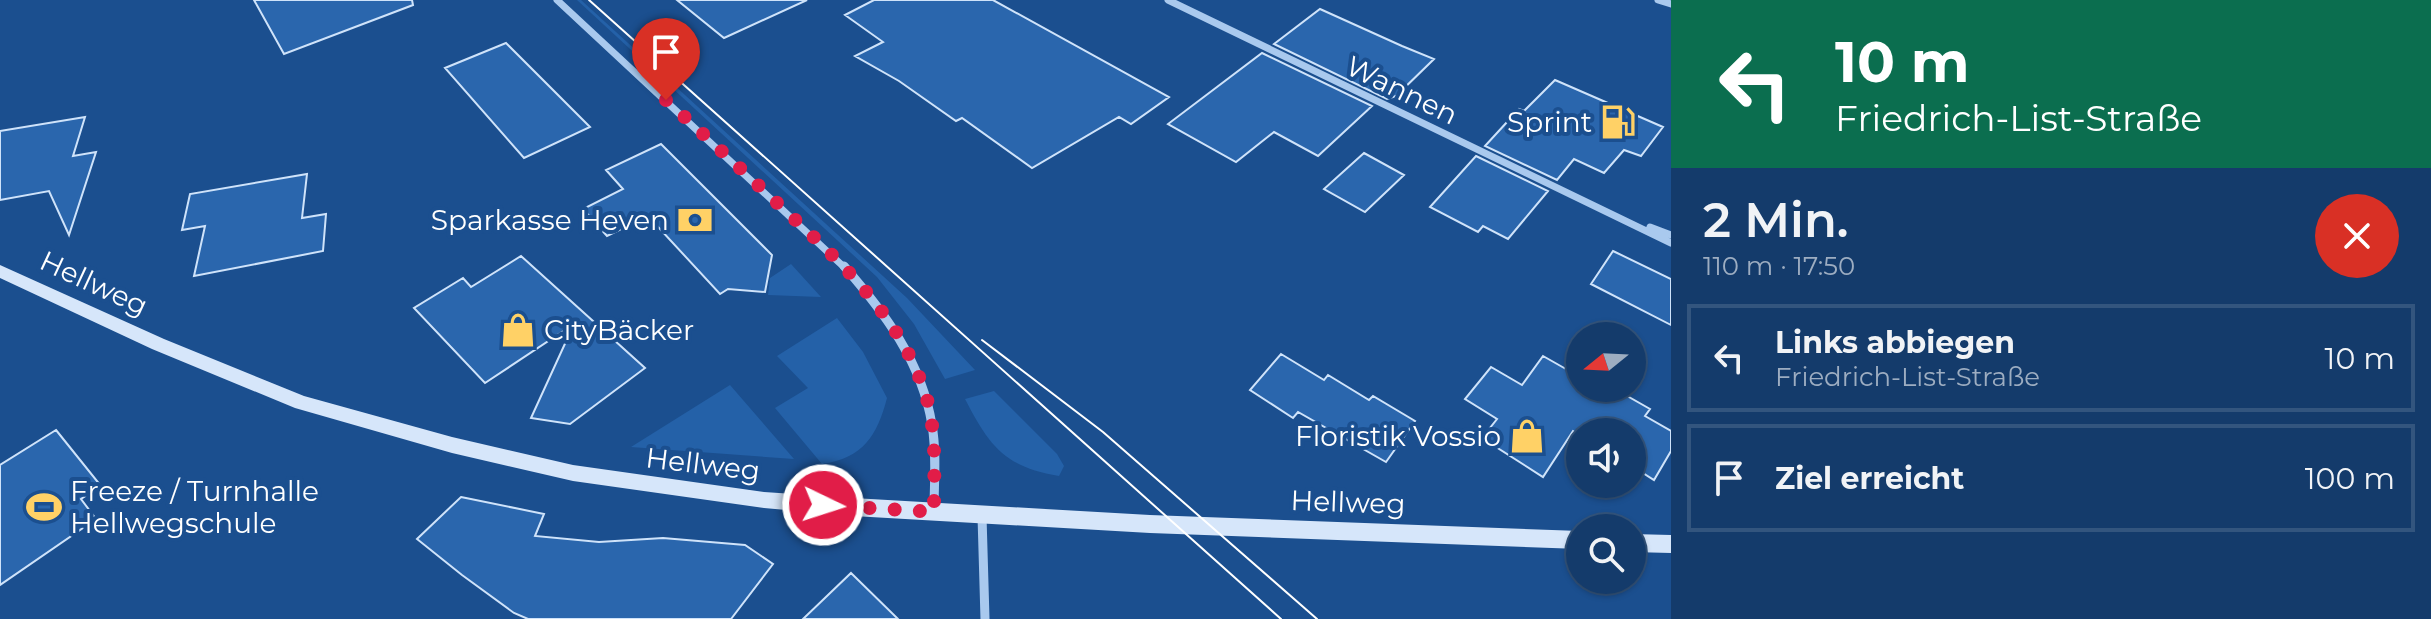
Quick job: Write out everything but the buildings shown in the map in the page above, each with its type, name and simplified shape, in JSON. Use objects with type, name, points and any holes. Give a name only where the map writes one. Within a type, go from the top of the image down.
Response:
[{"type":"street","points":[[557,0],[843,265],[884,314],[909,353],[926,397],[932,426],[934,512]]},
{"type":"street","name":"Wannen","points":[[1168,0],[1452,139],[1619,215],[1671,235]]},
{"type":"street","points":[[1658,0],[1671,4]]},
{"type":"street","name":"Wannen","points":[[1619,215],[1671,243]]},
{"type":"street","name":"Hellweg","points":[[0,271],[172,351],[301,403],[424,438],[573,473],[764,500],[982,516],[1566,539]]},
{"type":"street","points":[[982,516],[985,619]]},
{"type":"street","points":[[1646,543],[1671,544]]},
{"type":"shaded area","points":[[577,0],[581,0],[907,298],[975,370],[945,379],[914,324],[877,277]]},
{"type":"shaded area","points":[[791,264],[821,297],[768,295],[770,278]]},
{"type":"shaded area","points":[[837,318],[863,352],[887,398],[878,424],[866,443],[848,456],[822,464],[775,408],[808,388],[777,356]]},
{"type":"shaded area","points":[[730,385],[794,459],[631,447]]},
{"type":"shaded area","points":[[994,391],[1057,454],[1064,466],[1059,476],[1024,467],[1011,460],[991,441],[965,399]]},
{"type":"tram line","points":[[589,0],[1281,619]]},
{"type":"tram line","points":[[982,340],[1103,432],[1317,619]]},
{"type":"place","name":"Sprint","points":[[1618,122]]},
{"type":"place","name":"Sparkasse Heven","points":[[695,220]]},
{"type":"place","name":"CityBäcker","points":[[518,330]]},
{"type":"place","name":"Floristik Vossio","points":[[1527,436]]},
{"type":"place","name":"Freeze / Turnhalle Hellwegschule","points":[[44,507]]},
{"type":"route","points":[[666,100],[843,265],[871,296],[909,353],[926,397],[932,426],[934,512],[823,505]]}]
